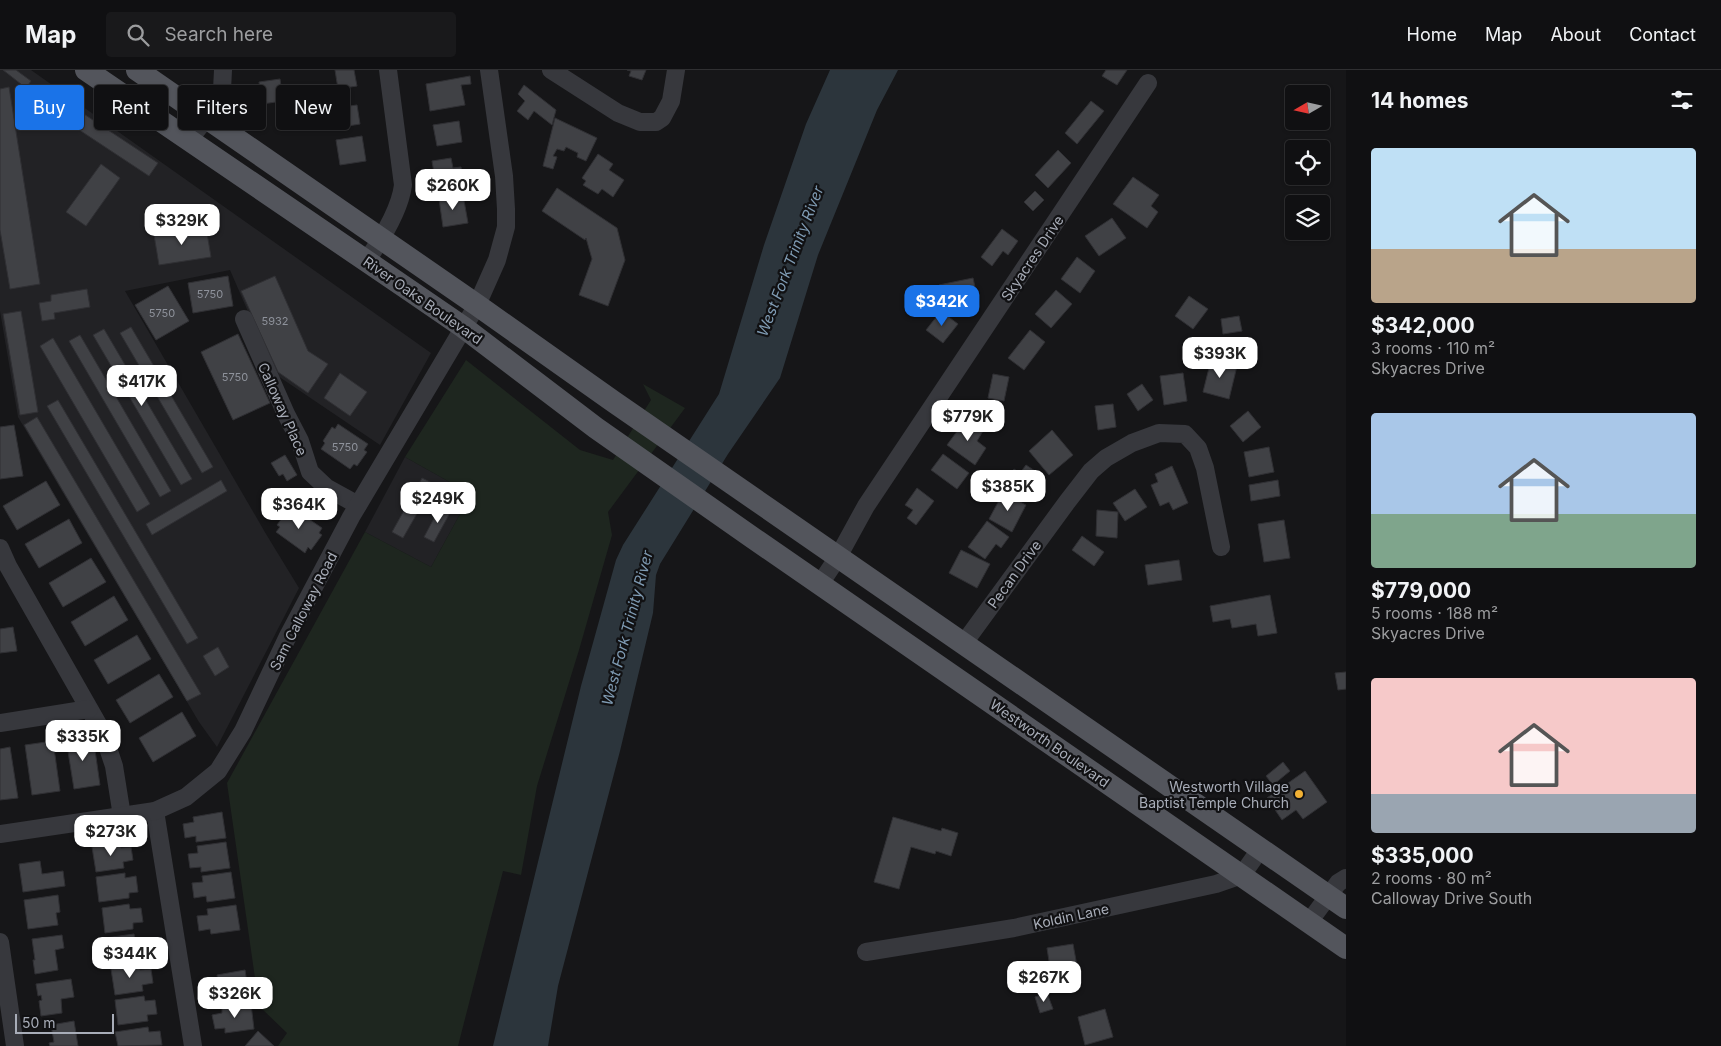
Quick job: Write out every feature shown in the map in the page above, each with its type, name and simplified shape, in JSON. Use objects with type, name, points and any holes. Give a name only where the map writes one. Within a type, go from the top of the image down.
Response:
[{"type":"main road","name":"River Oaks Boulevard","points":[[86,70],[463,327],[596,428],[753,538]]},
{"type":"main road","name":"River Oaks Boulevard","points":[[137,70],[178,99]]},
{"type":"main road","name":"River Oaks Boulevard","points":[[224,130],[838,557]]},
{"type":"main road","name":"Westworth Boulevard","points":[[753,538],[1346,948]]},
{"type":"main road","points":[[838,557],[1346,908]]},
{"type":"street","points":[[222,85],[224,70]]},
{"type":"street","points":[[367,260],[381,238],[401,196],[403,185],[388,70]]},
{"type":"street","name":"Sam Calloway Road","points":[[0,834],[155,811],[186,797],[218,771],[243,731],[287,638],[358,505],[477,305],[497,260],[506,227],[506,209],[504,176],[489,70]]},
{"type":"street","points":[[551,70],[618,113],[640,122],[656,122],[662,118],[671,101],[676,70]]},
{"type":"street","name":"Skyacres Drive","points":[[820,584],[838,557],[866,506],[1148,83]]},
{"type":"street","points":[[189,140],[197,130]]},
{"type":"street","name":"Calloway Place","points":[[244,320],[300,441],[310,472],[327,488],[358,505]]},
{"type":"street","name":"Pecan Drive","points":[[964,643],[1091,471],[1106,458],[1132,443],[1159,433],[1185,434],[1198,448],[1205,468],[1221,547]]},
{"type":"street","points":[[0,548],[8,566],[103,733],[114,766],[122,816]]},
{"type":"street","points":[[0,723],[89,709]]},
{"type":"street","points":[[155,811],[193,1046]]},
{"type":"street","points":[[1242,875],[1261,848]]},
{"type":"street","name":"Koldin Lane","points":[[866,952],[1014,928],[1216,884],[1242,875]]},
{"type":"street","points":[[1309,922],[1338,883],[1346,878]]},
{"type":"street","points":[[0,942],[16,1046]]},
{"type":"shaded area","points":[[0,70],[31,70],[52,85],[15,85],[15,130],[84,130],[84,107],[94,115],[94,130],[116,130],[431,353],[380,445],[275,374],[230,270],[125,291],[299,588],[217,747],[199,722],[18,417],[0,311]]},
{"type":"shaded area","points":[[466,360],[580,450],[613,460],[651,400],[643,384],[685,408],[608,512],[612,535],[537,786],[521,875],[503,871],[458,1046],[278,1046],[287,1033],[259,1006],[227,783],[365,532],[431,567],[471,494],[405,457]]},
{"type":"shaded area","points":[[405,457],[471,494],[431,567],[365,532]]},
{"type":"water","name":"West Fork Trinity River","points":[[830,70],[898,70],[877,110],[818,255],[780,378],[728,454],[660,564],[656,575],[653,613],[620,751],[558,986],[548,1046],[493,1046],[581,686],[616,560],[623,545],[719,394],[764,245],[806,124]]},
{"type":"building","points":[[3,70],[16,70],[31,81],[28,85],[22,85]]},
{"type":"building","points":[[335,70],[354,70],[357,86],[337,85]]},
{"type":"building","points":[[627,70],[646,70],[642,80],[629,76],[631,71]]},
{"type":"building","points":[[1106,70],[1127,70],[1117,85],[1102,76]]},
{"type":"building","points":[[470,76],[471,84],[461,85],[465,105],[430,111],[426,84]]},
{"type":"building","points":[[280,79],[281,85],[276,85],[276,102],[266,103],[266,85],[259,85],[259,82]]},
{"type":"building","points":[[524,85],[556,110],[552,125],[534,111],[528,120],[517,111],[525,101],[518,94]]},
{"type":"building","points":[[9,87],[40,284],[10,289],[0,230],[0,89]]},
{"type":"building","points":[[1091,101],[1104,111],[1077,144],[1065,133]]},
{"type":"building","points":[[357,105],[360,124],[350,126],[350,106]]},
{"type":"building","points":[[84,114],[94,121],[94,130],[108,130],[158,163],[149,176],[79,130],[84,130]]},
{"type":"building","points":[[555,118],[597,138],[586,161],[577,157],[578,153],[566,147],[564,151],[557,149],[553,156],[557,157],[553,169],[543,166]]},
{"type":"building","points":[[459,121],[462,142],[437,146],[433,125]]},
{"type":"building","points":[[362,136],[366,161],[340,165],[336,140]]},
{"type":"building","points":[[1058,150],[1071,163],[1048,188],[1035,175]]},
{"type":"building","points":[[598,154],[613,164],[609,170],[624,180],[613,197],[602,189],[598,194],[583,185],[586,181],[582,178]]},
{"type":"building","points":[[451,158],[453,168],[461,167],[463,181],[436,185],[432,161]]},
{"type":"building","points":[[101,164],[120,178],[86,226],[66,212]]},
{"type":"building","points":[[1133,177],[1159,195],[1151,206],[1158,212],[1147,228],[1113,204]]},
{"type":"building","points":[[557,188],[617,228],[625,260],[608,306],[579,295],[592,259],[586,238],[585,240],[542,211]]},
{"type":"building","points":[[1035,191],[1044,200],[1033,211],[1024,202]]},
{"type":"building","points":[[463,195],[468,223],[443,227],[439,199]]},
{"type":"building","points":[[1112,218],[1126,238],[1099,256],[1085,236]]},
{"type":"building","points":[[206,227],[211,257],[159,265],[154,235]]},
{"type":"building","points":[[1002,229],[1018,241],[1008,255],[1003,251],[992,266],[981,257]]},
{"type":"building","points":[[1077,257],[1095,271],[1080,293],[1061,279]]},
{"type":"building","points":[[228,276],[233,306],[193,313],[188,283]]},
{"type":"building","points":[[275,276],[308,351],[328,364],[308,393],[278,372],[241,291]]},
{"type":"building","points":[[973,278],[978,301],[944,308],[939,285]]},
{"type":"building","points":[[168,286],[189,321],[156,340],[135,305]]},
{"type":"building","points":[[87,289],[90,307],[54,313],[55,319],[42,321],[39,303],[51,301],[51,295]]},
{"type":"building","points":[[1056,290],[1072,304],[1051,328],[1035,314]]},
{"type":"building","points":[[1189,296],[1208,309],[1193,329],[1175,316]]},
{"type":"building","points":[[21,311],[38,412],[20,415],[3,314]]},
{"type":"building","points":[[941,311],[958,324],[943,343],[926,330]]},
{"type":"building","points":[[1239,316],[1242,331],[1223,334],[1221,319]]},
{"type":"building","points":[[131,327],[213,467],[202,473],[120,333]]},
{"type":"building","points":[[104,329],[192,479],[181,485],[93,335]]},
{"type":"building","points":[[1030,330],[1045,342],[1024,370],[1008,358]]},
{"type":"building","points":[[238,334],[270,403],[233,420],[201,352]]},
{"type":"building","points":[[80,335],[171,491],[160,497],[69,341]]},
{"type":"building","points":[[53,338],[150,504],[137,512],[40,346]]},
{"type":"building","points":[[1211,360],[1237,366],[1229,399],[1203,392]]},
{"type":"building","points":[[340,373],[367,392],[350,416],[324,398]]},
{"type":"building","points":[[1183,373],[1187,401],[1164,405],[1160,376]]},
{"type":"building","points":[[993,374],[1009,377],[1004,401],[988,398]]},
{"type":"building","points":[[1142,384],[1153,400],[1138,411],[1127,394]]},
{"type":"building","points":[[58,400],[198,638],[187,644],[47,406]]},
{"type":"building","points":[[1113,404],[1116,427],[1098,430],[1095,406]]},
{"type":"building","points":[[1248,411],[1261,427],[1243,442],[1230,426]]},
{"type":"building","points":[[37,417],[201,694],[187,701],[24,425]]},
{"type":"building","points":[[966,419],[983,431],[977,441],[986,448],[975,465],[947,445]]},
{"type":"building","points":[[338,424],[368,444],[364,450],[367,452],[357,466],[354,464],[350,469],[321,449],[325,443],[323,441],[332,427],[335,429]]},
{"type":"building","points":[[14,425],[23,476],[0,479],[0,427]]},
{"type":"building","points":[[1052,430],[1073,455],[1049,475],[1029,451]]},
{"type":"building","points":[[1269,447],[1274,472],[1249,477],[1244,452]]},
{"type":"building","points":[[943,454],[969,473],[957,489],[931,470]]},
{"type":"building","points":[[285,455],[297,475],[287,481],[283,474],[279,476],[271,463]]},
{"type":"building","points":[[1026,465],[1038,473],[1031,483],[1036,486],[1026,500],[1004,485],[1014,469],[1020,473]]},
{"type":"building","points":[[1172,466],[1188,503],[1173,510],[1169,502],[1160,506],[1151,485],[1158,482],[1155,474]]},
{"type":"building","points":[[422,478],[434,484],[403,538],[392,532]]},
{"type":"building","points":[[221,480],[227,491],[152,535],[146,524]]},
{"type":"building","points":[[1278,480],[1280,496],[1251,501],[1249,485]]},
{"type":"building","points":[[46,481],[60,505],[17,530],[3,506]]},
{"type":"building","points":[[917,488],[934,501],[916,525],[907,518],[913,510],[905,505]]},
{"type":"building","points":[[1135,489],[1147,507],[1125,521],[1113,503]]},
{"type":"building","points":[[1003,493],[1026,505],[1012,532],[989,519]]},
{"type":"building","points":[[441,505],[451,511],[434,542],[424,537]]},
{"type":"building","points":[[293,508],[322,528],[319,533],[322,535],[311,550],[308,547],[305,553],[276,532],[280,527],[277,525],[287,511],[289,513]]},
{"type":"building","points":[[1097,510],[1118,512],[1117,538],[1096,536]]},
{"type":"building","points":[[69,519],[82,543],[39,568],[25,544]]},
{"type":"building","points":[[1284,520],[1290,558],[1264,562],[1258,524]]},
{"type":"building","points":[[987,521],[1009,537],[1001,548],[996,544],[985,559],[968,547]]},
{"type":"building","points":[[1082,536],[1104,552],[1094,566],[1072,550]]},
{"type":"building","points":[[961,550],[990,564],[977,588],[949,573]]},
{"type":"building","points":[[91,558],[106,582],[63,607],[49,583]]},
{"type":"building","points":[[1179,560],[1182,580],[1148,585],[1145,565]]},
{"type":"building","points":[[1270,595],[1277,633],[1258,636],[1256,624],[1232,628],[1230,619],[1213,622],[1210,606]]},
{"type":"building","points":[[114,596],[128,620],[85,646],[71,622]]},
{"type":"building","points":[[13,627],[17,651],[0,653],[0,629]]},
{"type":"building","points":[[137,635],[151,659],[108,684],[94,660]]},
{"type":"building","points":[[218,647],[229,667],[215,676],[203,656]]},
{"type":"building","points":[[1346,672],[1346,689],[1338,690],[1335,673]]},
{"type":"building","points":[[159,674],[173,697],[130,723],[116,700]]},
{"type":"building","points":[[182,712],[196,736],[153,762],[139,738]]},
{"type":"building","points":[[93,736],[100,785],[74,789],[66,739]]},
{"type":"building","points":[[53,741],[60,791],[32,795],[25,745]]},
{"type":"building","points":[[10,747],[18,798],[0,800],[0,749]]},
{"type":"building","points":[[1283,762],[1290,771],[1273,785],[1266,776]]},
{"type":"building","points":[[1305,771],[1327,802],[1303,819],[1296,810],[1282,820],[1267,798]]},
{"type":"building","points":[[222,812],[226,838],[196,842],[196,836],[185,838],[183,824],[194,822],[193,817]]},
{"type":"building","points":[[893,817],[941,831],[942,828],[958,833],[951,856],[936,851],[935,854],[911,847],[899,889],[874,882]]},
{"type":"building","points":[[120,842],[121,848],[131,847],[133,860],[123,862],[124,868],[96,872],[92,847]]},
{"type":"building","points":[[226,842],[230,868],[201,872],[201,867],[190,868],[188,854],[198,853],[197,846]]},
{"type":"building","points":[[40,861],[42,874],[63,871],[65,886],[23,892],[19,864]]},
{"type":"building","points":[[231,872],[235,898],[207,902],[206,896],[194,898],[192,883],[203,882],[202,876]]},
{"type":"building","points":[[125,873],[125,878],[136,876],[138,892],[129,893],[129,898],[99,902],[96,877]]},
{"type":"building","points":[[58,895],[60,912],[56,913],[58,925],[28,929],[24,900]]},
{"type":"building","points":[[129,904],[130,909],[141,908],[143,922],[133,923],[133,929],[105,933],[102,908]]},
{"type":"building","points":[[236,905],[240,930],[211,934],[210,929],[199,931],[197,916],[208,915],[207,909]]},
{"type":"building","points":[[134,934],[135,940],[146,939],[148,952],[138,954],[138,960],[108,964],[105,938]]},
{"type":"building","points":[[62,935],[64,948],[55,950],[58,970],[35,974],[32,939]]},
{"type":"building","points":[[1073,944],[1079,977],[1052,981],[1047,948]]},
{"type":"building","points":[[139,965],[140,970],[151,969],[153,983],[142,985],[143,991],[115,995],[111,969]]},
{"type":"building","points":[[245,970],[249,996],[220,1000],[219,995],[209,996],[207,982],[218,980],[217,975]]},
{"type":"building","points":[[71,979],[74,997],[61,999],[62,1013],[41,1016],[39,1001],[42,1000],[41,995],[38,996],[36,984]]},
{"type":"building","points":[[1047,993],[1053,1009],[1040,1013],[1035,997]]},
{"type":"building","points":[[144,996],[145,1001],[155,1000],[157,1014],[147,1015],[148,1021],[118,1025],[115,1000]]},
{"type":"building","points":[[251,1004],[254,1029],[225,1033],[225,1028],[215,1029],[212,1015],[222,1013],[222,1008]]},
{"type":"building","points":[[1105,1009],[1113,1037],[1085,1045],[1078,1017]]},
{"type":"building","points":[[74,1021],[78,1046],[50,1046],[49,1043],[54,1042],[51,1025]]},
{"type":"building","points":[[148,1027],[149,1032],[160,1031],[162,1045],[118,1046],[115,1032]]},
{"type":"building","points":[[258,1031],[274,1046],[245,1046]]},
{"type":"place","name":"Westworth Village Baptist Temple Church","points":[[1299,794]]}]
